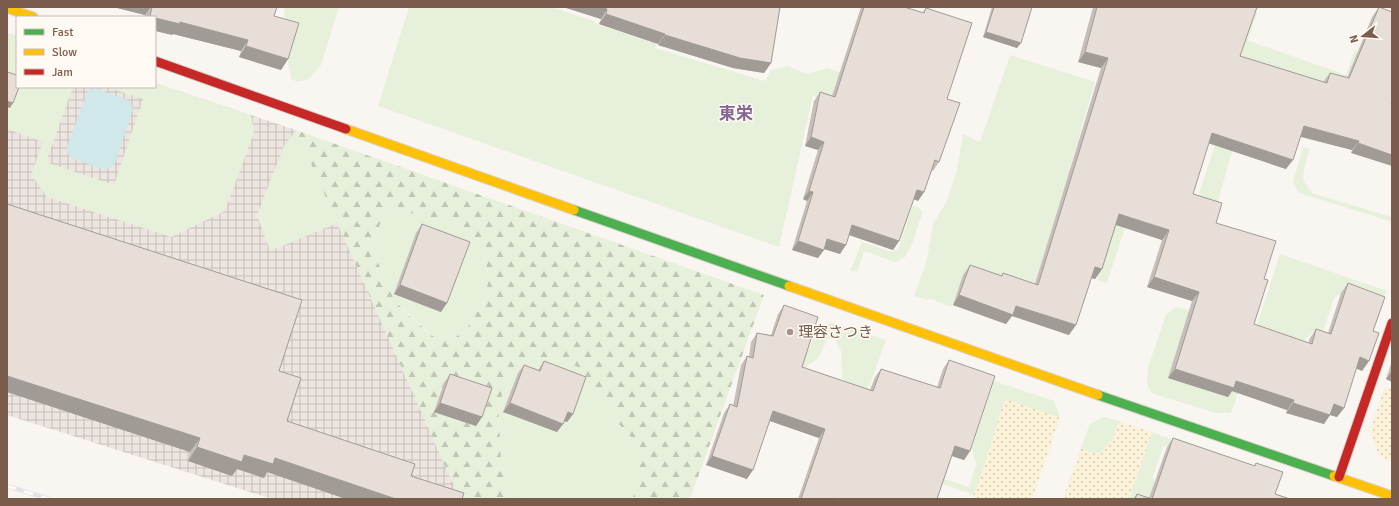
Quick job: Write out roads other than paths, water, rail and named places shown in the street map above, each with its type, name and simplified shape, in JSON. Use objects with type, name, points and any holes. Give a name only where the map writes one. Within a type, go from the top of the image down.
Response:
[{"type":"street","points":[[7,8],[30,16]]},
{"type":"street","points":[[156,61],[1086,391],[1392,496]]},
{"type":"street","points":[[1339,477],[1392,323]]},
{"type":"water","points":[[96,88],[130,101],[133,109],[114,166],[106,170],[70,158],[66,150],[88,90]]},
{"type":"railway","points":[[7,486],[49,499]]},
{"type":"place","name":"理容さつき","points":[[790,332]]},
{"type":"district","name":"東栄","points":[[736,113]]}]
